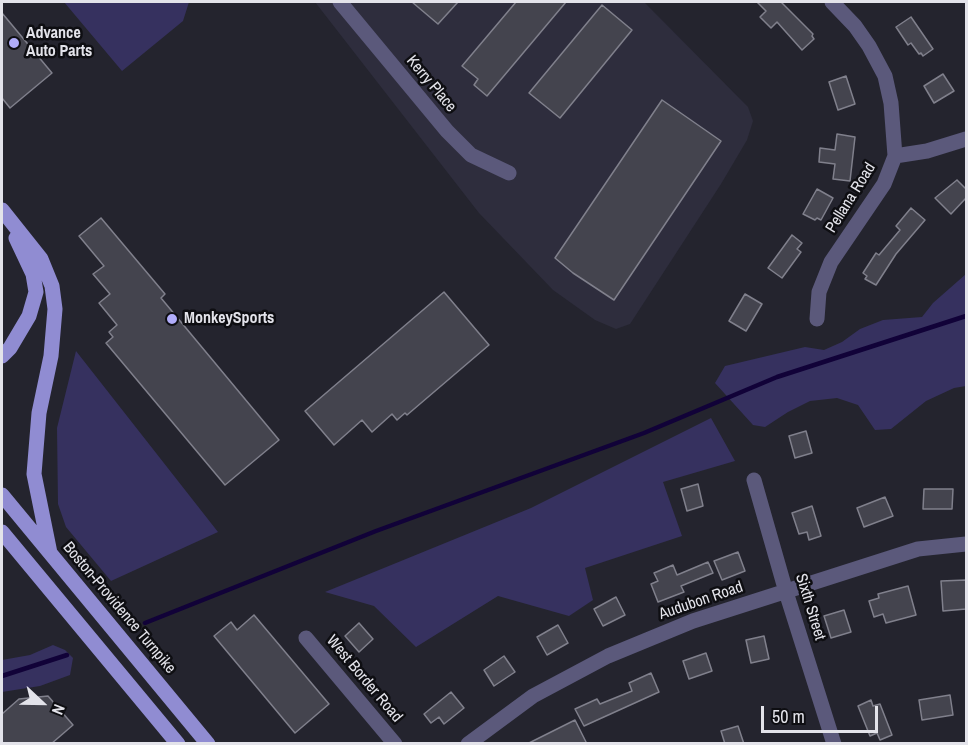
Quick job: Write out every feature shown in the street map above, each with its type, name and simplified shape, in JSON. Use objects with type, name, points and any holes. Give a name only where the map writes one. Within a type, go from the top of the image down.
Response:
[{"type":"main road","points":[[2,211],[33,274],[36,292],[29,316],[10,348],[2,356]]},
{"type":"main road","points":[[2,211],[41,259],[52,286],[55,309],[51,356],[39,413],[34,474],[50,553]]},
{"type":"main road","name":"Boston-Providence Turnpike","points":[[2,495],[208,744]]},
{"type":"main road","points":[[2,532],[178,744]]},
{"type":"street","name":"Kerry Place","points":[[340,2],[455,139],[471,155],[508,173]]},
{"type":"street","name":"Pellana Road","points":[[817,319],[819,292],[831,262],[884,184],[895,156],[891,103],[885,76],[855,26],[832,2]]},
{"type":"street","points":[[895,156],[927,151],[966,139]]},
{"type":"street","name":"Sixth Street","points":[[754,480],[786,592],[834,744]]},
{"type":"street","name":"Audubon Road","points":[[468,744],[533,696],[608,656],[693,621],[918,549],[966,544]]},
{"type":"street","name":"West Border Road","points":[[306,638],[395,744]]},
{"type":"shaded area","points":[[64,2],[189,2],[183,21],[122,71]]},
{"type":"shaded area","points":[[315,2],[644,2],[748,107],[753,121],[747,140],[721,184],[630,324],[616,329],[595,320],[553,290],[479,213]]},
{"type":"shaded area","points":[[966,274],[966,386],[954,388],[926,401],[891,429],[875,430],[858,405],[837,398],[810,401],[765,427],[753,425],[715,383],[725,366],[805,347],[824,350],[842,342],[860,329],[883,320],[922,317],[933,303]]},
{"type":"shaded area","points":[[76,351],[218,532],[111,581],[66,527],[58,504],[57,428]]},
{"type":"shaded area","points":[[711,418],[735,461],[663,482],[682,536],[585,568],[593,600],[569,616],[498,596],[416,647],[374,606],[325,592],[531,508]]},
{"type":"shaded area","points":[[53,645],[65,650],[73,658],[70,675],[40,686],[2,692],[2,660],[30,655]]},
{"type":"building","points":[[412,2],[458,2],[438,24]]},
{"type":"building","points":[[516,2],[566,2],[487,96],[474,85],[478,79],[462,66]]},
{"type":"building","points":[[757,2],[781,2],[813,34],[814,39],[802,50],[777,22],[771,28],[760,17],[766,11]]},
{"type":"building","points":[[602,5],[632,30],[560,118],[529,93]]},
{"type":"building","name":"Advance Auto Parts","points":[[2,13],[52,73],[10,108],[2,98]]},
{"type":"building","points":[[911,17],[933,49],[923,56],[911,43],[908,45],[896,27]]},
{"type":"building","points":[[943,74],[954,91],[934,103],[924,86]]},
{"type":"building","points":[[846,76],[855,104],[838,110],[829,82]]},
{"type":"building","points":[[662,100],[721,141],[614,300],[555,258]]},
{"type":"building","points":[[837,134],[855,137],[850,181],[833,179],[835,164],[819,162],[820,148],[835,150]]},
{"type":"building","points":[[957,180],[966,189],[966,198],[951,214],[935,198]]},
{"type":"building","points":[[817,189],[833,198],[821,220],[817,218],[815,220],[803,214]]},
{"type":"building","points":[[911,208],[925,220],[896,254],[876,285],[865,279],[867,276],[863,273],[876,253],[879,255],[900,230],[896,226]]},
{"type":"building","points":[[101,218],[165,294],[161,298],[279,440],[225,485],[106,343],[113,337],[109,332],[117,325],[99,303],[110,294],[93,274],[104,266],[79,236]]},
{"type":"building","points":[[792,235],[802,243],[797,249],[801,252],[782,278],[768,268]]},
{"type":"building","points":[[444,292],[489,345],[407,415],[405,413],[397,420],[392,414],[372,432],[362,420],[334,445],[305,411]]},
{"type":"building","points":[[745,294],[762,304],[746,331],[729,321]]},
{"type":"building","points":[[806,431],[812,453],[795,458],[789,436]]},
{"type":"building","points":[[698,484],[703,506],[687,511],[681,489]]},
{"type":"building","points":[[924,489],[953,489],[952,509],[923,509]]},
{"type":"building","points":[[885,497],[893,516],[864,527],[857,508]]},
{"type":"building","points":[[812,506],[821,536],[809,540],[807,532],[799,534],[792,513]]},
{"type":"building","points":[[738,552],[745,571],[722,580],[714,561]]},
{"type":"building","points":[[708,562],[713,573],[681,586],[684,592],[658,602],[651,584],[658,581],[654,573],[673,565],[677,575]]},
{"type":"building","points":[[966,580],[966,609],[943,611],[941,581]]},
{"type":"building","points":[[908,586],[916,615],[886,623],[883,614],[874,617],[869,601],[879,598],[878,594]]},
{"type":"building","points":[[616,597],[625,615],[603,626],[594,609]]},
{"type":"building","points":[[844,610],[851,632],[831,638],[824,616]]},
{"type":"building","points":[[254,615],[329,704],[295,733],[214,636],[231,622],[237,630]]},
{"type":"building","points":[[359,623],[373,639],[359,652],[345,636]]},
{"type":"building","points":[[558,625],[568,643],[547,655],[537,637]]},
{"type":"building","points":[[764,636],[769,659],[751,663],[746,640]]},
{"type":"building","points":[[706,653],[712,671],[689,679],[683,661]]},
{"type":"building","points":[[504,656],[515,672],[494,686],[484,670]]},
{"type":"building","points":[[651,673],[659,692],[584,726],[575,709],[597,699],[600,704],[632,691],[629,683]]},
{"type":"building","points":[[451,692],[464,708],[444,724],[439,717],[431,723],[424,714]]},
{"type":"building","points":[[950,695],[953,715],[922,720],[919,700]]},
{"type":"building","points":[[48,696],[73,725],[51,744],[2,744],[2,714],[19,699]]},
{"type":"building","points":[[871,700],[873,706],[880,704],[892,735],[880,740],[877,733],[870,736],[858,706]]},
{"type":"building","points":[[575,720],[587,744],[527,744]]},
{"type":"building","points":[[738,726],[744,744],[725,744],[721,731]]},
{"type":"waterway","points":[[145,623],[376,531],[644,433],[777,377],[966,316]]},
{"type":"waterway","points":[[2,676],[67,655]]},
{"type":"place","name":"Advance Auto Parts","points":[[14,43]]},
{"type":"place","name":"MonkeySports","points":[[172,319]]}]
